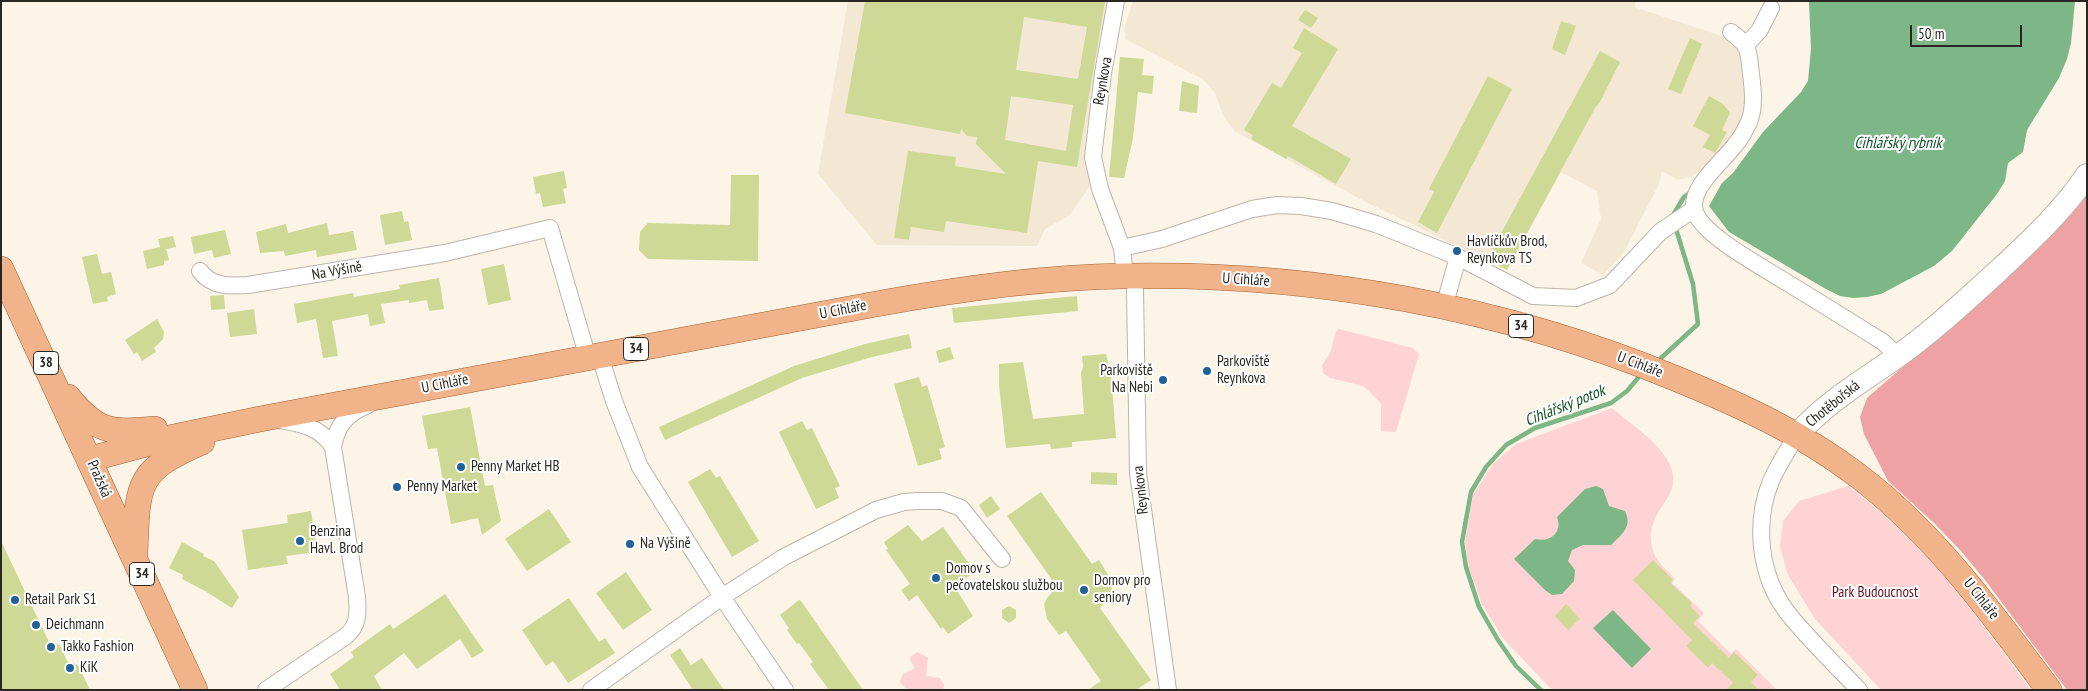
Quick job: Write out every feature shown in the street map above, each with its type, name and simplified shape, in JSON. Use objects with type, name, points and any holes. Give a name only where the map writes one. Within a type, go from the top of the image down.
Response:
[{"type":"main road","name":"Chotěbořská","points":[[1797,435],[1822,410],[1898,356],[1959,305],[2038,233],[2071,197],[2087,175]]},
{"type":"main road","name":"Pražská","points":[[1,269],[90,458],[195,690]]},
{"type":"main road","name":"U Cihláře","points":[[257,420],[942,292],[1045,280],[1130,283],[1233,278],[1359,291],[1444,307],[1530,329],[1613,354],[1711,393],[1758,414],[1797,435],[1857,474],[1924,533],[1974,589],[2047,687]]},
{"type":"main road","points":[[52,376],[86,416],[94,423],[111,430],[133,431],[257,420]]},
{"type":"main road","points":[[135,559],[139,495],[145,481],[154,468],[172,455],[257,420]]},
{"type":"main road","name":"34","points":[[90,458],[169,438],[257,420]]},
{"type":"street","name":"Reynkova","points":[[1116,1],[1103,72],[1093,157],[1100,189],[1122,248],[1130,283],[1138,472],[1168,690]]},
{"type":"street","points":[[1746,45],[1758,31],[1771,8]]},
{"type":"street","points":[[1731,32],[1746,45],[1753,96],[1750,119],[1736,144],[1700,187],[1695,198],[1694,209],[1701,223],[1735,250],[1883,342],[1898,356]]},
{"type":"street","points":[[1122,248],[1162,239],[1252,209],[1288,204],[1318,208],[1353,217],[1458,257],[1533,296],[1576,298],[1610,285],[1660,232],[1694,209]]},
{"type":"street","name":"Na Výšině","points":[[200,271],[211,282],[233,286],[248,285],[445,253],[550,228],[594,357],[640,467],[722,597],[785,690]]},
{"type":"street","points":[[1444,307],[1458,257]]},
{"type":"street","points":[[266,690],[284,685],[352,631],[356,625],[358,608],[333,446],[338,429],[349,415],[359,408],[396,394]]},
{"type":"street","points":[[257,420],[282,420],[305,425],[321,433],[333,446]]},
{"type":"street","name":"Chotěbořská","points":[[1797,435],[1776,470],[1764,503],[1761,538],[1764,561],[1771,584],[1787,612],[1859,690]]},
{"type":"street","points":[[591,690],[722,597],[784,557],[876,510],[904,502],[942,501],[961,508],[1002,559]]},
{"type":"shaded area","points":[[848,1],[1120,1],[1094,180],[1070,215],[1045,229],[1037,246],[877,245],[818,174]]},
{"type":"shaded area","points":[[1133,1],[1636,1],[1634,7],[1728,38],[1744,53],[1749,102],[1738,133],[1717,158],[1691,177],[1678,180],[1662,171],[1659,184],[1624,252],[1603,275],[1581,263],[1601,219],[1597,191],[1561,172],[1507,270],[1366,202],[1234,131],[1223,115],[1215,93],[1203,79],[1125,39],[1124,30]]},
{"type":"shaded area","points":[[2087,195],[2087,690],[2067,690],[1985,580],[1960,550],[1934,523],[1888,481],[1864,434],[1860,417],[1867,398],[1930,346],[2021,265],[2046,241]]},
{"type":"green space","points":[[1339,329],[1413,348],[1419,354],[1396,432],[1381,431],[1381,403],[1363,386],[1330,378],[1323,373],[1322,365],[1331,351],[1336,331]]},
{"type":"green space","points":[[1612,408],[1656,445],[1669,462],[1672,471],[1673,482],[1671,491],[1655,518],[1652,529],[1651,541],[1655,556],[1675,579],[1672,583],[1704,613],[1698,621],[1731,654],[1736,649],[1777,690],[1552,690],[1502,637],[1482,604],[1469,568],[1465,542],[1473,495],[1493,464],[1516,444]]},
{"type":"green space","name":"Park Budoucnost","points":[[1848,486],[1906,536],[1946,578],[2031,690],[1881,690],[1815,619],[1788,575],[1780,547],[1783,521],[1799,501]]},
{"type":"green space","points":[[918,652],[928,658],[926,676],[940,678],[944,685],[943,690],[909,690],[902,685],[900,681],[903,674],[915,668],[910,660],[911,656]]},
{"type":"water","name":"Cihlářský rybník","points":[[1809,1],[2075,1],[2071,43],[2067,59],[2059,78],[2027,130],[2023,152],[2008,163],[2005,181],[1997,194],[1952,251],[1934,266],[1881,294],[1853,298],[1840,296],[1824,288],[1729,232],[1709,206],[1722,183],[1733,173],[1763,132],[1801,92],[1808,81],[1811,48]]},
{"type":"water","points":[[1596,486],[1603,489],[1609,506],[1625,511],[1628,522],[1627,526],[1611,545],[1583,545],[1572,550],[1568,561],[1575,570],[1574,581],[1562,594],[1552,595],[1514,559],[1535,539],[1546,539],[1554,535],[1558,527],[1557,517],[1585,489]]},
{"type":"water","points":[[1613,610],[1651,649],[1632,668],[1593,628]]},
{"type":"building","points":[[865,1],[1105,1],[1077,167],[1038,161],[1027,233],[946,221],[944,232],[911,227],[909,240],[894,238],[908,151],[956,157],[955,166],[1006,174],[976,144],[977,137],[967,136],[961,129],[960,134],[845,113]],"holes":[[[1024,17],[1087,27],[1078,79],[1016,70]],[[1011,96],[1073,105],[1066,151],[1005,140]]]},
{"type":"building","points":[[1305,10],[1318,18],[1311,28],[1298,20]]},
{"type":"building","points":[[1561,21],[1576,26],[1565,55],[1552,49]]},
{"type":"building","points":[[1304,28],[1338,49],[1292,126],[1351,159],[1336,184],[1288,156],[1286,159],[1251,139],[1253,135],[1244,130],[1272,83],[1281,88],[1302,53],[1293,48]]},
{"type":"building","points":[[1690,38],[1702,44],[1681,94],[1668,89]]},
{"type":"building","points":[[1600,51],[1620,62],[1600,102],[1507,270],[1487,259]]},
{"type":"building","points":[[1120,57],[1144,59],[1142,75],[1154,76],[1152,94],[1138,92],[1133,138],[1124,178],[1109,177]]},
{"type":"building","points":[[1488,76],[1512,89],[1437,233],[1418,222],[1434,192],[1429,189]]},
{"type":"building","points":[[1182,81],[1199,86],[1197,113],[1179,111]]},
{"type":"building","points":[[1709,96],[1723,104],[1730,113],[1722,130],[1727,132],[1715,153],[1703,147],[1710,135],[1693,126]]},
{"type":"building","points":[[564,171],[567,188],[563,189],[566,203],[543,207],[540,193],[536,194],[533,177]]},
{"type":"building","points":[[731,175],[759,175],[758,261],[648,259],[639,250],[640,232],[648,223],[730,225]]},
{"type":"building","points":[[402,211],[404,222],[408,221],[412,240],[385,245],[380,215]]},
{"type":"building","points":[[327,223],[329,235],[353,231],[357,250],[317,257],[316,250],[285,256],[284,251],[260,253],[256,232],[286,224],[288,233]]},
{"type":"building","points":[[225,230],[231,254],[214,258],[212,250],[194,254],[191,237]]},
{"type":"building","points":[[173,236],[176,247],[166,249],[169,260],[164,261],[164,265],[147,269],[143,251],[160,247],[158,239]]},
{"type":"building","points":[[97,254],[102,274],[111,272],[116,294],[107,297],[108,301],[93,304],[82,257]]},
{"type":"building","points":[[504,264],[511,300],[488,305],[481,269]]},
{"type":"building","points":[[439,278],[444,309],[429,311],[427,300],[409,303],[409,300],[381,304],[385,323],[370,326],[368,314],[332,321],[338,356],[323,358],[316,319],[297,323],[294,304],[353,293],[354,297],[400,289],[399,285]]},
{"type":"building","points":[[224,295],[225,309],[211,310],[210,296]]},
{"type":"building","points":[[1077,296],[1078,311],[954,323],[952,308]]},
{"type":"building","points":[[254,309],[257,334],[230,337],[227,313]]},
{"type":"building","points":[[157,319],[164,332],[163,339],[154,348],[156,352],[142,361],[137,352],[134,354],[125,340]]},
{"type":"building","points":[[909,334],[912,348],[872,357],[802,378],[665,440],[659,427],[794,366],[865,344]]},
{"type":"building","points":[[950,347],[954,359],[939,363],[936,351]]},
{"type":"building","points":[[1106,354],[1111,374],[1116,438],[1072,442],[1072,447],[1051,449],[1050,444],[1006,448],[999,385],[999,364],[1023,362],[1033,419],[1084,414],[1081,373],[1083,366],[1082,356]]},
{"type":"building","points":[[919,377],[922,387],[927,385],[945,447],[939,449],[942,459],[918,466],[894,384]]},
{"type":"building","name":"Penny Market HB","points":[[470,407],[485,486],[493,485],[501,521],[482,535],[478,518],[451,524],[437,448],[428,449],[422,416]]},
{"type":"building","points":[[802,421],[807,430],[812,428],[840,486],[835,488],[839,498],[816,509],[779,432]]},
{"type":"building","points":[[710,469],[716,478],[720,476],[759,541],[732,557],[688,482]]},
{"type":"building","points":[[1091,472],[1117,473],[1117,485],[1091,484]]},
{"type":"building","name":"Domov pro seniory","points":[[1041,492],[1092,564],[1099,560],[1112,581],[1112,594],[1100,608],[1151,680],[1136,690],[1088,690],[1101,681],[1066,631],[1059,635],[1047,619],[1044,604],[1057,587],[1007,516]]},
{"type":"building","points":[[991,496],[1000,509],[987,518],[979,505]]},
{"type":"building","points":[[549,509],[571,542],[527,571],[505,539]]},
{"type":"building","points":[[311,511],[317,552],[286,556],[288,564],[248,570],[242,530],[288,523],[287,515]]},
{"type":"building","name":"Domov s pečovatelskou službou","points":[[908,525],[922,541],[943,527],[975,572],[954,586],[973,616],[948,634],[943,627],[941,629],[917,595],[909,601],[901,590],[910,584],[886,550],[888,549],[884,542]]},
{"type":"building","name":"Retail Park S1","points":[[1,541],[49,642],[60,645],[67,661],[78,665],[90,690],[1,690]]},
{"type":"building","points":[[182,542],[214,561],[239,597],[232,608],[182,579],[183,575],[169,568]]},
{"type":"building","points":[[1653,560],[1673,580],[1670,583],[1692,603],[1690,606],[1700,616],[1693,623],[1729,658],[1734,652],[1758,675],[1751,682],[1759,690],[1726,690],[1733,683],[1712,663],[1708,668],[1686,646],[1692,640],[1633,580]]},
{"type":"building","points":[[626,572],[652,610],[623,630],[596,593]]},
{"type":"building","points":[[445,594],[484,651],[472,658],[460,639],[417,669],[404,653],[374,676],[382,690],[340,690],[330,674],[354,657],[351,652],[390,624],[393,629]]},
{"type":"building","points":[[569,598],[599,642],[605,638],[615,653],[568,683],[553,661],[546,666],[522,630]]},
{"type":"building","points":[[799,600],[863,690],[829,690],[810,664],[813,662],[787,630],[789,628],[780,615]]},
{"type":"building","points":[[1566,604],[1580,619],[1568,630],[1555,616]]},
{"type":"building","points":[[1009,606],[1016,610],[1016,618],[1009,623],[1002,618],[1002,610]]},
{"type":"building","points":[[680,648],[691,665],[702,658],[724,690],[693,690],[670,655]]},
{"type":"waterway","points":[[1673,215],[1684,197],[1691,192]]},
{"type":"waterway","points":[[1661,358],[1698,324],[1693,284],[1676,229]]},
{"type":"waterway","name":"Cihlářský potok","points":[[1541,690],[1516,666],[1479,607],[1466,567],[1462,542],[1471,492],[1486,467],[1506,445],[1535,428],[1611,403],[1627,391],[1638,378]]},
{"type":"place","name":"Havlíčkův Brod, Reynkova TS","points":[[1457,251]]},
{"type":"place","name":"Parkoviště Reynkova","points":[[1207,371]]},
{"type":"place","name":"Parkoviště Na Nebi","points":[[1163,380]]},
{"type":"place","name":"Penny Market HB","points":[[461,467]]},
{"type":"place","name":"Penny Market","points":[[397,487]]},
{"type":"place","name":"Benzina Havl. Brod","points":[[300,541]]},
{"type":"place","name":"Na Výšině","points":[[630,544]]},
{"type":"place","name":"Domov s pečovatelskou službou","points":[[936,578]]},
{"type":"place","name":"Domov pro seniory","points":[[1084,590]]},
{"type":"place","name":"Retail Park S1","points":[[15,600]]},
{"type":"place","name":"Deichmann","points":[[36,625]]},
{"type":"place","name":"Takko Fashion","points":[[51,647]]},
{"type":"place","name":"KiK","points":[[70,668]]}]
